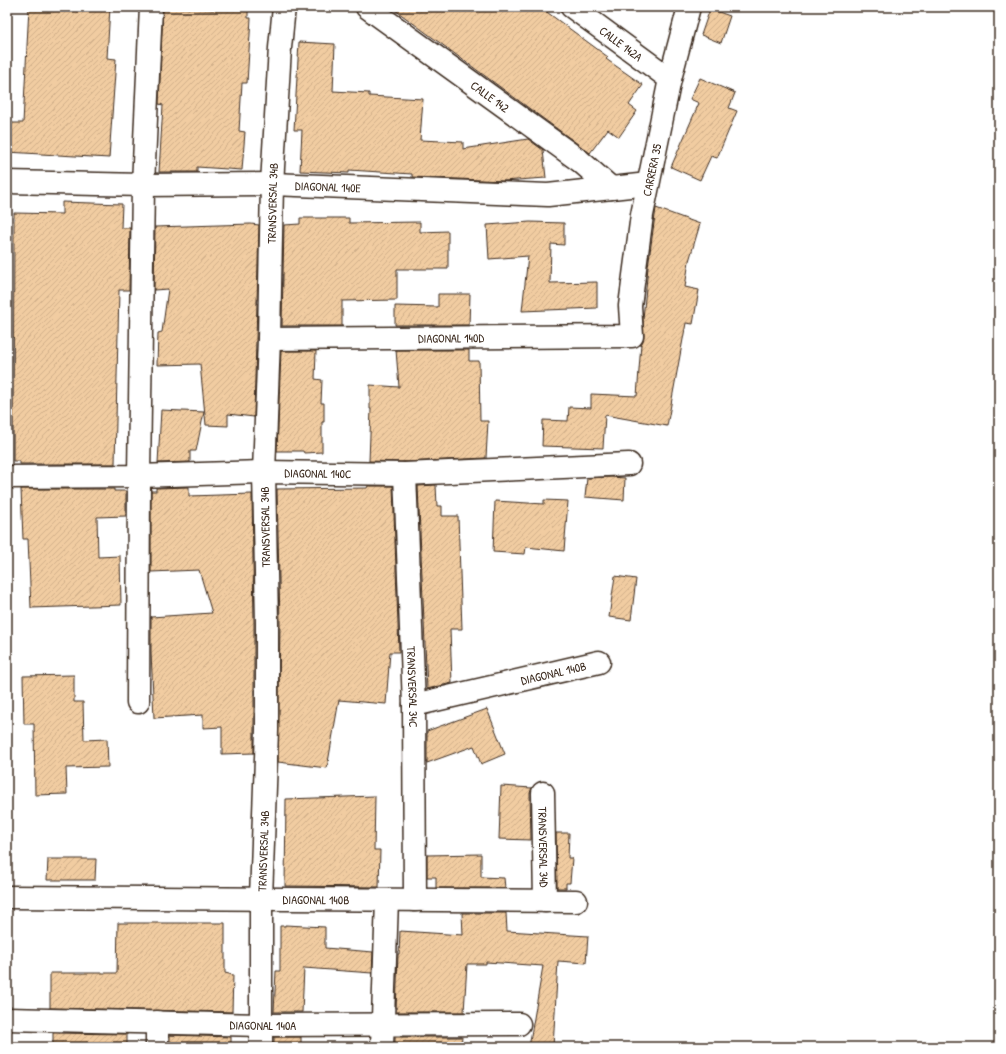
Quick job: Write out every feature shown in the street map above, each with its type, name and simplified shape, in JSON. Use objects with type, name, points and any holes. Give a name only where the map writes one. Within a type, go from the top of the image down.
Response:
[{"type":"street","points":[[138,702],[143,185],[151,7]]},
{"type":"street","name":"TRANSVERSAL 34B","points":[[261,1047],[261,898],[267,730],[267,623],[264,472],[269,339],[272,184],[280,48],[284,7]]},
{"type":"street","name":"CALLE 142","points":[[367,7],[580,161],[611,188]]},
{"type":"street","name":"CALLE 142A","points":[[572,7],[670,79]]},
{"type":"street","name":"CARRERA 35","points":[[632,336],[630,306],[642,215],[670,79],[689,7]]},
{"type":"street","name":"DIAGONAL 140E","points":[[7,182],[143,185],[272,184],[548,195],[648,184]]},
{"type":"street","name":"DIAGONAL 140D","points":[[269,339],[632,336]]},
{"type":"street","name":"DIAGONAL 140C","points":[[7,477],[139,476],[264,472],[405,474],[629,464]]},
{"type":"street","name":"TRANSVERSAL 34C","points":[[405,474],[414,705],[415,900]]},
{"type":"street","name":"DIAGONAL 140B","points":[[414,705],[599,662]]},
{"type":"street","name":"TRANSVERSAL 34D","points":[[543,793],[545,902]]},
{"type":"street","name":"DIAGONAL 140B","points":[[7,897],[261,898],[545,902],[576,901]]},
{"type":"street","points":[[382,1047],[387,900]]},
{"type":"street","name":"DIAGONAL 140A","points":[[7,1019],[261,1025],[382,1026],[519,1024]]},
{"type":"street","points":[[157,1022],[157,1047]]},
{"type":"building","points":[[29,7],[110,7],[107,58],[116,59],[109,158],[7,152],[8,123],[23,123]]},
{"type":"building","points":[[163,7],[214,10],[214,7],[248,7],[248,18],[251,18],[247,83],[242,83],[239,131],[245,132],[242,170],[197,167],[197,172],[159,172],[163,105],[159,104]]},
{"type":"building","points":[[391,7],[540,7],[608,57],[606,59],[643,85],[629,105],[637,111],[619,137],[608,129],[590,153]]},
{"type":"building","points":[[710,9],[730,16],[721,43],[701,35]]},
{"type":"building","points":[[299,42],[335,44],[333,91],[369,93],[369,96],[423,99],[420,140],[463,142],[463,149],[528,139],[543,150],[546,178],[503,181],[412,177],[412,174],[349,170],[349,173],[300,171],[302,130],[294,130]]},
{"type":"building","points":[[700,78],[735,93],[729,108],[737,111],[717,158],[711,156],[700,180],[671,167],[699,103],[690,99]]},
{"type":"building","points":[[62,202],[122,204],[121,228],[130,228],[129,290],[119,290],[115,464],[20,464],[20,461],[13,461],[14,213],[62,214]]},
{"type":"building","points":[[656,208],[700,224],[689,261],[685,287],[699,290],[693,324],[686,323],[667,426],[605,415],[603,448],[542,446],[543,420],[568,421],[569,407],[591,408],[591,394],[637,396],[641,344],[644,336],[643,319],[648,267]]},
{"type":"building","points":[[300,218],[349,218],[349,223],[420,222],[420,232],[448,231],[448,269],[397,269],[397,300],[342,301],[342,326],[282,326],[284,225],[300,224]]},
{"type":"building","points":[[530,222],[564,223],[564,245],[551,244],[550,283],[597,282],[597,308],[522,311],[528,256],[489,259],[487,225]]},
{"type":"building","points":[[259,225],[254,417],[228,414],[228,426],[206,425],[200,364],[157,365],[158,333],[162,332],[168,289],[154,290],[155,227]]},
{"type":"building","points":[[438,294],[470,294],[469,325],[395,325],[395,306],[438,307]]},
{"type":"building","points":[[396,350],[469,350],[469,361],[479,361],[480,421],[488,421],[486,458],[405,462],[369,461],[371,409],[370,385],[399,387]]},
{"type":"building","points":[[281,351],[316,351],[315,379],[322,380],[321,403],[324,403],[324,422],[322,422],[322,452],[304,453],[303,451],[277,451]]},
{"type":"building","points":[[161,410],[204,412],[196,451],[190,451],[190,462],[158,463]]},
{"type":"building","points":[[587,478],[625,478],[624,500],[585,497]]},
{"type":"building","points":[[436,485],[437,506],[442,506],[442,516],[458,516],[462,629],[450,629],[452,683],[427,689],[418,486]]},
{"type":"building","points":[[368,486],[393,486],[399,652],[390,652],[386,704],[339,700],[327,768],[278,762],[280,623],[277,489],[367,488]]},
{"type":"building","points":[[189,487],[189,496],[252,494],[254,753],[222,754],[222,727],[203,728],[203,715],[154,718],[151,617],[212,613],[199,570],[151,572],[151,491],[156,491],[156,488]]},
{"type":"building","points":[[21,489],[114,489],[114,491],[126,491],[126,516],[97,517],[98,557],[120,556],[121,605],[31,608],[28,539],[23,539]]},
{"type":"building","points":[[544,500],[568,501],[564,551],[526,547],[525,554],[493,552],[495,501],[544,504]]},
{"type":"building","points":[[615,576],[636,579],[631,620],[609,617]]},
{"type":"building","points":[[74,675],[74,702],[83,702],[84,740],[107,739],[108,767],[66,768],[67,794],[35,795],[34,724],[24,724],[23,676]]},
{"type":"building","points":[[487,709],[505,754],[481,764],[474,746],[427,763],[427,731]]},
{"type":"building","points":[[501,786],[532,788],[530,793],[531,840],[499,839]]},
{"type":"building","points":[[375,796],[374,850],[380,850],[379,887],[285,886],[286,799]]},
{"type":"building","points":[[556,833],[569,833],[568,858],[572,858],[570,883],[566,883],[566,888],[557,888]]},
{"type":"building","points":[[481,854],[481,877],[504,878],[505,888],[436,888],[436,877],[427,877],[427,855]]},
{"type":"building","points":[[48,859],[96,859],[95,880],[47,880]]},
{"type":"building","points":[[462,913],[506,913],[507,931],[588,936],[586,963],[558,961],[553,1047],[529,1047],[543,966],[486,962],[486,964],[467,964],[464,1012],[396,1012],[400,931],[463,935]]},
{"type":"building","points":[[118,923],[225,923],[225,973],[233,975],[232,1012],[50,1008],[50,973],[117,973]]},
{"type":"building","points":[[280,926],[325,927],[325,948],[373,952],[372,973],[304,968],[302,1012],[274,1012],[276,971],[280,971]]},
{"type":"building","points":[[53,1033],[127,1034],[127,1047],[53,1047]]},
{"type":"building","points":[[170,1035],[231,1037],[231,1047],[170,1047]]},
{"type":"building","points":[[274,1037],[301,1037],[301,1047],[274,1047]]},
{"type":"building","points":[[395,1037],[462,1037],[461,1047],[395,1047]]}]
